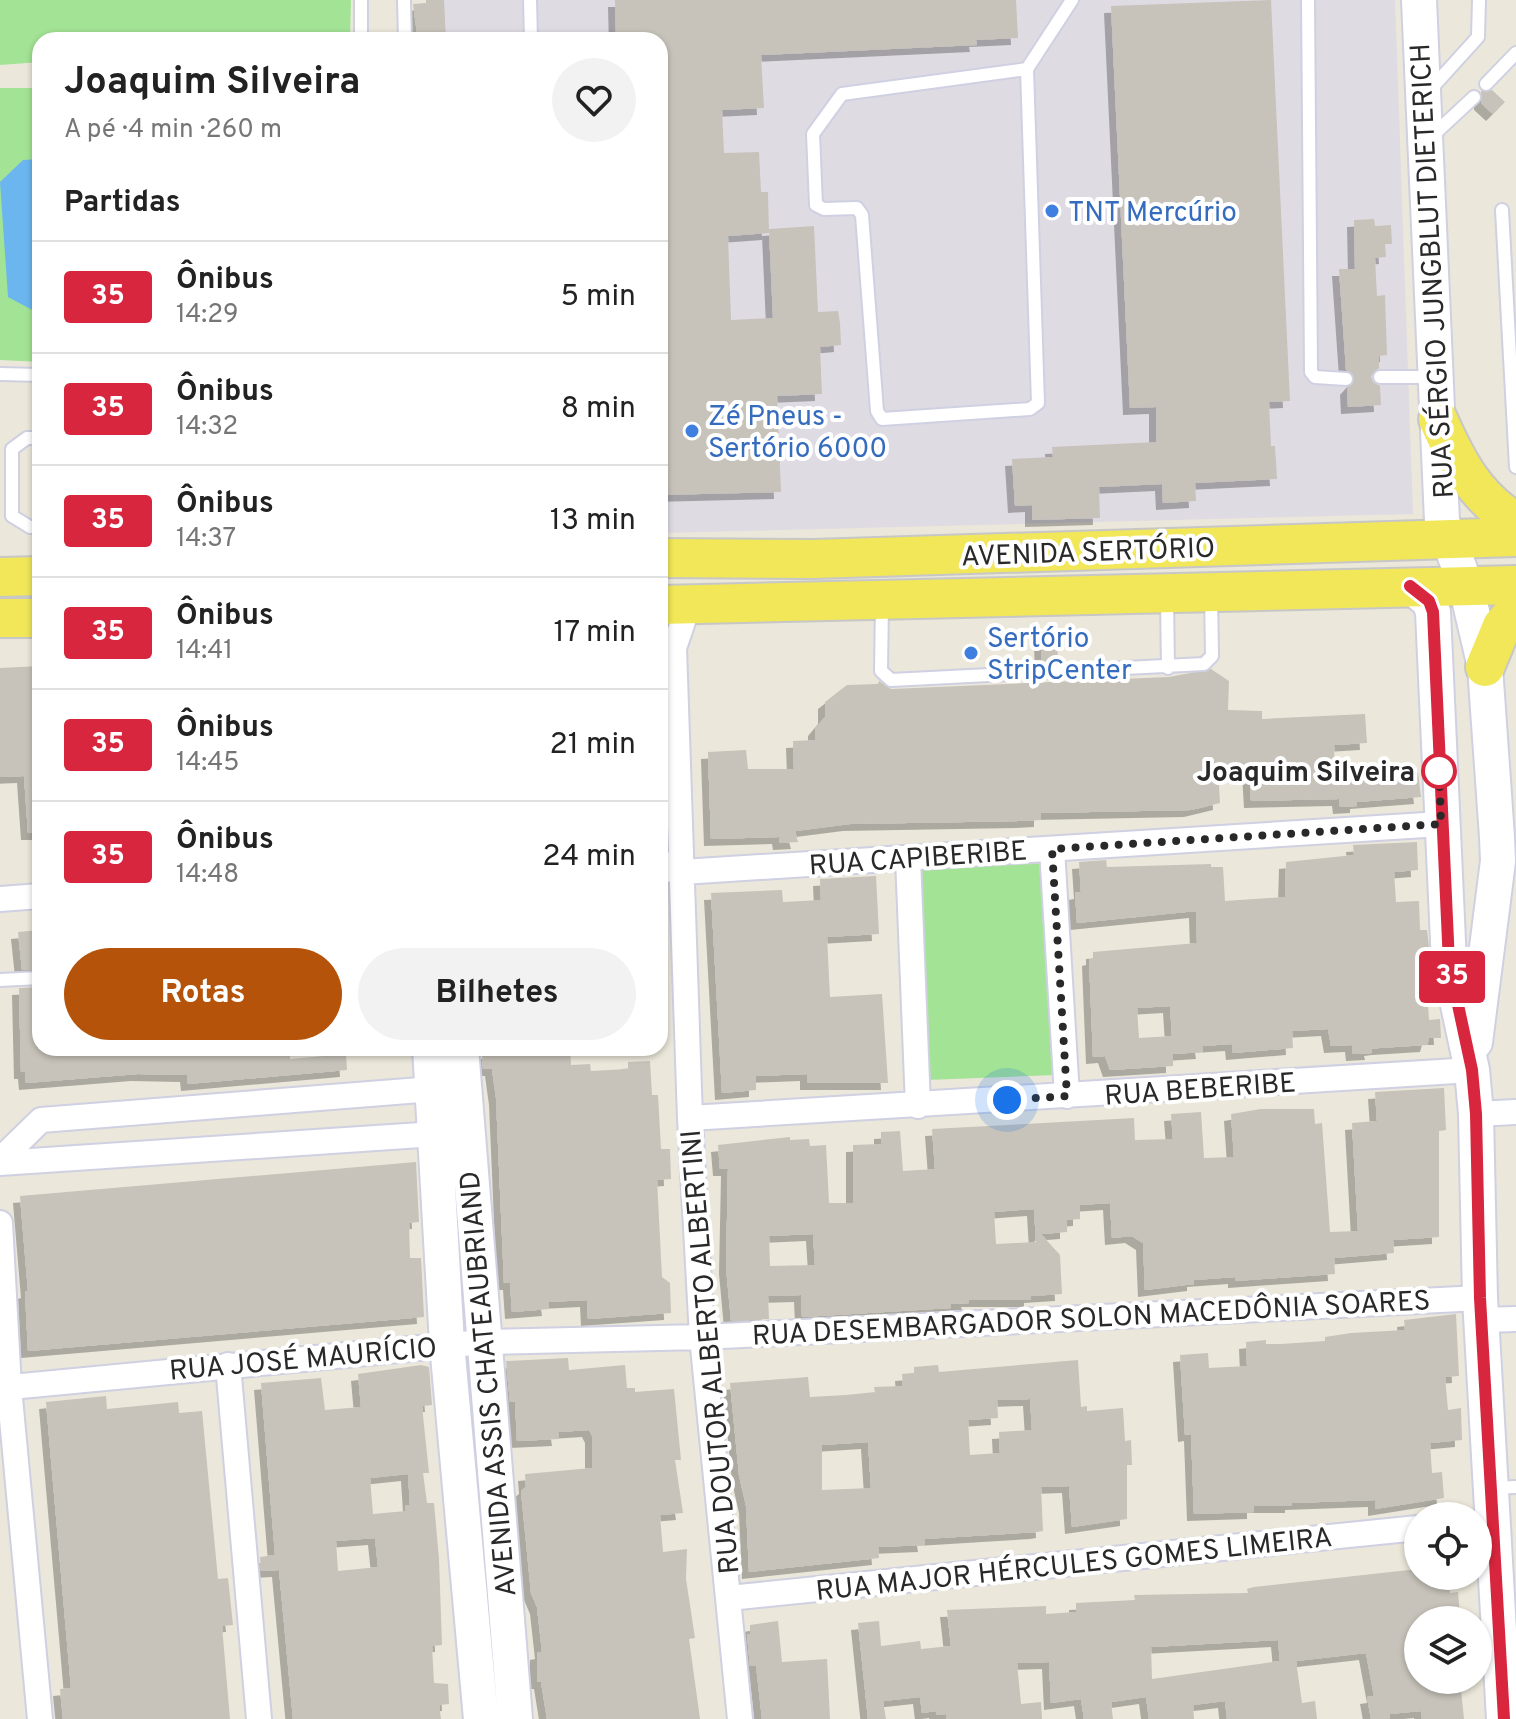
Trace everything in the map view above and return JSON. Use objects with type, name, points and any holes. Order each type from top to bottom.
[{"type":"main road","points":[[1438,419],[1470,483],[1496,511],[1516,522]]},
{"type":"main road","name":"AVENIDA SERTÓRIO","points":[[675,604],[1211,594],[1410,586],[1516,537]]},
{"type":"main road","name":"AVENIDA SERTÓRIO","points":[[668,558],[1458,566],[1516,585]]},
{"type":"main road","points":[[0,577],[32,576]]},
{"type":"main road","points":[[1485,667],[1502,626],[1516,610]]},
{"type":"main road","points":[[0,618],[32,618]]},
{"type":"street","name":"RUA SÉRGIO JUNGBLUT DIETERICH","points":[[1419,0],[1442,521],[1458,566],[1485,667],[1507,848],[1472,1070]]},
{"type":"street","points":[[1410,586],[1429,601],[1433,612],[1449,963],[1472,1070],[1476,1114],[1481,1309],[1509,1670],[1504,1719]]},
{"type":"street","name":"RUA DOUTOR ALBERTO ALBERTINI","points":[[675,604],[671,867],[690,1118],[702,1337],[740,1719]]},
{"type":"street","name":"RUA CAPIBERIBE","points":[[671,867],[908,858],[1441,824]]},
{"type":"street","points":[[1052,849],[1067,1096]]},
{"type":"street","points":[[908,858],[918,1106]]},
{"type":"street","points":[[0,899],[32,897]]},
{"type":"street","name":"AVENIDA ASSIS CHATEAUBRIAND","points":[[431,1056],[436,1134],[483,1342],[515,1719]]},
{"type":"street","name":"AVENIDA ASSIS CHATEAUBRIAND","points":[[461,1056],[458,1240],[447,1344],[481,1719]]},
{"type":"street","name":"RUA BEBERIBE","points":[[690,1118],[1472,1070]]},
{"type":"street","points":[[0,1161],[38,1120],[433,1089]]},
{"type":"street","points":[[207,1108],[211,1149]]},
{"type":"street","points":[[1476,1114],[1516,1112]]},
{"type":"street","points":[[0,1161],[436,1134]]},
{"type":"street","points":[[0,1223],[4,1388],[40,1719]]},
{"type":"street","name":"RUA DESEMBARGADOR SOLON MACEDÔNIA SOARES","points":[[702,1337],[1481,1309],[1516,1319]]},
{"type":"street","name":"RUA JOSÉ MAURÍCIO","points":[[4,1388],[447,1344],[702,1337]]},
{"type":"street","points":[[228,1365],[259,1719]]},
{"type":"street","name":"RUA MAJOR HÉRCULES GOMES LIMEIRA","points":[[729,1598],[1404,1529]]},
{"type":"street","points":[[474,1635],[508,1631]]},
{"type":"lane","points":[[361,0],[361,32]]},
{"type":"lane","points":[[404,0],[405,32]]},
{"type":"lane","points":[[530,0],[531,32]]},
{"type":"lane","points":[[1027,69],[842,94],[813,134],[816,205],[824,209],[857,208],[862,215],[877,411],[882,419],[1030,409],[1038,403],[1027,69],[1072,0]]},
{"type":"lane","points":[[1308,0],[1311,372],[1319,378],[1346,379]]},
{"type":"lane","points":[[1423,97],[1477,39],[1479,0]]},
{"type":"lane","points":[[1486,84],[1516,53]]},
{"type":"lane","points":[[1425,143],[1474,97]]},
{"type":"lane","points":[[1502,210],[1516,467]]},
{"type":"lane","points":[[0,374],[32,375]]},
{"type":"lane","points":[[1380,377],[1436,377]]},
{"type":"lane","points":[[32,438],[27,438],[12,449],[12,516],[32,527]]},
{"type":"lane","points":[[723,573],[1458,566],[1516,550]]},
{"type":"lane","points":[[0,587],[32,586]]},
{"type":"lane","points":[[882,600],[881,671],[886,680],[1204,664],[1211,660],[1211,594]]},
{"type":"lane","points":[[1167,595],[1168,668]]},
{"type":"lane","points":[[0,607],[32,606]]},
{"type":"lane","points":[[0,980],[32,978]]},
{"type":"shaded area","points":[[441,0],[1395,0],[1413,514],[668,533],[668,32],[443,32]]},
{"type":"green space","points":[[0,0],[351,0],[350,32],[32,32],[32,63],[0,65]]},
{"type":"green space","points":[[0,88],[32,88],[32,362],[0,360]]},
{"type":"green space","points":[[1044,863],[1055,1075],[926,1080],[918,870]]},
{"type":"water","points":[[32,159],[32,310],[8,297],[0,182],[23,160]]},
{"type":"building","points":[[426,0],[444,0],[446,32],[417,32],[413,4],[426,3]]},
{"type":"building","points":[[615,0],[1016,0],[1018,38],[976,40],[977,45],[761,55],[764,108],[722,110],[724,153],[759,152],[761,192],[768,192],[769,233],[728,236],[731,320],[773,318],[769,229],[814,226],[818,312],[838,311],[840,323],[841,345],[820,347],[822,394],[777,396],[781,492],[668,495],[668,32],[616,32]]},
{"type":"building","points":[[1271,0],[1290,401],[1269,402],[1271,446],[1275,446],[1277,479],[1195,483],[1196,501],[1163,503],[1162,484],[1099,487],[1100,518],[1032,520],[1032,505],[1015,506],[1012,459],[1053,457],[1052,447],[1156,442],[1156,407],[1130,408],[1111,6]]},
{"type":"building","points":[[1492,90],[1505,102],[1493,114],[1481,103],[1481,91]]},
{"type":"building","points":[[1374,219],[1375,226],[1391,225],[1392,244],[1385,244],[1386,257],[1375,258],[1377,296],[1385,295],[1387,355],[1379,356],[1379,368],[1371,376],[1373,382],[1380,386],[1381,405],[1348,407],[1347,388],[1355,379],[1346,370],[1339,269],[1355,269],[1354,220]]},
{"type":"building","points":[[1057,639],[1058,662],[1042,663],[1041,640]]},
{"type":"building","points":[[32,666],[32,833],[28,833],[24,776],[0,777],[0,668]]},
{"type":"building","points":[[1211,669],[1229,681],[1228,710],[1262,711],[1262,719],[1365,714],[1367,743],[1334,745],[1335,777],[1418,772],[1421,797],[1357,802],[1357,806],[1340,807],[1339,799],[1251,801],[1249,767],[1218,769],[1220,803],[1191,810],[1041,813],[1041,820],[1023,821],[850,824],[795,831],[798,842],[780,843],[779,837],[711,839],[708,752],[746,750],[748,769],[794,769],[793,741],[815,740],[815,729],[825,717],[825,702],[847,685],[878,684],[879,681],[891,689],[1169,677]]},
{"type":"building","points":[[1417,842],[1418,870],[1394,872],[1396,902],[1419,901],[1420,930],[1427,930],[1434,987],[1427,990],[1429,1020],[1440,1019],[1441,1038],[1429,1038],[1427,1045],[1379,1048],[1371,1049],[1372,1053],[1353,1054],[1352,1045],[1331,1046],[1328,1029],[1292,1031],[1293,1048],[1233,1053],[1232,1044],[1202,1046],[1203,1052],[1173,1054],[1173,1066],[1110,1070],[1105,1056],[1093,1057],[1089,959],[1093,958],[1093,952],[1197,943],[1196,911],[1077,923],[1075,893],[1081,892],[1079,862],[1106,860],[1107,867],[1211,864],[1211,867],[1223,867],[1225,901],[1285,897],[1286,862],[1354,855],[1353,845]],"holes":[[[1170,1006],[1172,1036],[1139,1038],[1137,1008]]]},
{"type":"building","points":[[876,876],[879,934],[827,937],[830,997],[882,994],[888,1083],[807,1083],[807,1074],[756,1076],[756,1090],[722,1093],[711,893],[782,890],[783,902],[821,900],[820,879]]},
{"type":"building","points":[[32,931],[32,969],[22,970],[18,932]]},
{"type":"building","points":[[32,987],[32,1056],[290,1056],[290,1059],[346,1056],[347,1070],[188,1084],[187,1075],[138,1074],[26,1083],[25,1072],[21,1072],[19,988]]},
{"type":"building","points":[[482,1056],[570,1056],[571,1065],[590,1064],[591,1071],[628,1069],[628,1062],[650,1061],[652,1095],[658,1095],[661,1149],[670,1149],[671,1179],[657,1180],[662,1277],[670,1283],[671,1313],[588,1319],[587,1300],[548,1302],[549,1309],[512,1312],[510,1283],[504,1283],[496,1098],[492,1069],[483,1069]]},
{"type":"building","points":[[1444,1088],[1446,1130],[1439,1131],[1439,1237],[1393,1240],[1394,1253],[1334,1258],[1335,1274],[1235,1281],[1235,1277],[1194,1280],[1194,1284],[1145,1290],[1143,1243],[1132,1236],[1112,1238],[1110,1203],[1080,1205],[1080,1219],[1067,1220],[1067,1232],[1041,1234],[1060,1255],[1062,1294],[1031,1296],[1031,1300],[968,1300],[969,1303],[951,1304],[951,1308],[802,1317],[801,1295],[768,1296],[769,1319],[731,1321],[726,1267],[728,1169],[720,1169],[718,1145],[790,1137],[790,1140],[809,1139],[810,1146],[826,1145],[829,1203],[853,1203],[853,1145],[881,1144],[881,1132],[900,1131],[903,1171],[935,1169],[932,1129],[1134,1118],[1135,1140],[1173,1139],[1171,1114],[1201,1112],[1204,1158],[1234,1157],[1231,1114],[1261,1109],[1314,1109],[1315,1124],[1322,1123],[1330,1232],[1358,1231],[1352,1123],[1377,1121],[1375,1092]],"holes":[[[1034,1209],[1036,1242],[996,1244],[994,1212]],[[813,1234],[815,1265],[770,1266],[769,1236]]]},
{"type":"building","points":[[416,1162],[419,1222],[409,1223],[410,1258],[421,1258],[424,1317],[28,1351],[25,1292],[28,1291],[20,1196]]},
{"type":"building","points":[[1456,1314],[1459,1376],[1445,1377],[1448,1410],[1461,1408],[1462,1440],[1430,1443],[1432,1473],[1442,1472],[1444,1498],[1375,1509],[1375,1500],[1292,1503],[1292,1506],[1254,1506],[1254,1512],[1194,1514],[1191,1434],[1185,1435],[1180,1355],[1208,1353],[1209,1368],[1247,1366],[1246,1342],[1266,1340],[1266,1344],[1281,1344],[1325,1341],[1325,1337],[1351,1333],[1405,1330],[1404,1320]]},
{"type":"building","points":[[568,1358],[569,1370],[625,1365],[627,1388],[635,1388],[635,1392],[674,1389],[681,1460],[675,1460],[683,1513],[660,1515],[663,1552],[687,1549],[686,1579],[695,1638],[689,1639],[700,1719],[547,1719],[541,1682],[537,1682],[537,1653],[542,1652],[537,1607],[531,1593],[521,1491],[526,1487],[525,1474],[592,1468],[592,1436],[589,1430],[558,1432],[559,1439],[517,1441],[515,1402],[510,1402],[506,1361]]},
{"type":"building","points":[[1078,1360],[1081,1407],[1087,1406],[1087,1411],[1123,1408],[1125,1441],[1131,1440],[1132,1465],[1127,1465],[1127,1519],[1072,1527],[1069,1486],[1041,1487],[1043,1531],[924,1539],[925,1545],[878,1547],[879,1558],[749,1572],[746,1506],[739,1475],[730,1383],[808,1377],[810,1397],[875,1392],[874,1387],[903,1386],[902,1374],[914,1373],[914,1367],[938,1365],[939,1372]],"holes":[[[1030,1399],[1032,1430],[999,1432],[1000,1453],[970,1455],[968,1420],[998,1418],[997,1400]],[[868,1442],[871,1488],[822,1490],[822,1445]]]},
{"type":"building","points":[[421,1365],[429,1367],[432,1405],[422,1406],[429,1473],[423,1473],[427,1503],[434,1503],[439,1559],[442,1645],[432,1646],[434,1683],[448,1684],[449,1704],[439,1705],[441,1719],[293,1719],[279,1570],[261,1571],[260,1557],[275,1555],[261,1383],[321,1378],[325,1410],[361,1407],[358,1374]],"holes":[[[408,1474],[410,1505],[405,1505],[406,1511],[373,1514],[370,1478]],[[375,1538],[378,1567],[338,1571],[336,1541]]]},
{"type":"building","points":[[106,1396],[107,1409],[178,1402],[179,1413],[202,1411],[218,1579],[228,1578],[233,1625],[222,1626],[230,1719],[63,1719],[60,1689],[71,1688],[46,1402]]},
{"type":"building","points":[[1404,1571],[1404,1590],[1458,1592],[1459,1606],[1404,1606],[1404,1694],[1461,1694],[1464,1719],[1422,1719],[1421,1711],[1389,1714],[1390,1719],[1371,1719],[1367,1697],[1374,1696],[1366,1653],[1296,1661],[1302,1703],[1315,1701],[1317,1719],[1227,1719],[1225,1701],[1193,1705],[1194,1719],[1149,1719],[1146,1697],[1111,1702],[1113,1719],[1084,1719],[1081,1699],[1051,1703],[1049,1662],[1017,1663],[1021,1704],[1041,1702],[1042,1719],[946,1719],[946,1714],[937,1715],[936,1711],[922,1713],[920,1697],[883,1701],[886,1719],[868,1719],[858,1623],[879,1621],[881,1646],[920,1641],[921,1649],[951,1646],[947,1610],[1046,1606],[1046,1614],[1076,1612],[1076,1603],[1135,1600],[1134,1595],[1248,1593],[1247,1589]],"holes":[[[1278,1640],[1280,1661],[1152,1679],[1151,1647]]]},
{"type":"building","points":[[778,1621],[782,1662],[827,1659],[830,1719],[762,1719],[756,1665],[750,1666],[747,1634],[750,1634],[750,1625]]},
{"type":"bus line","name":"35","points":[[1410,586],[1429,601],[1433,612],[1449,963],[1472,1070],[1476,1114],[1480,1298],[1504,1719]]},
{"type":"place","name":"TNT Mercúrio","points":[[1052,211]]},
{"type":"place","name":"Zé Pneus - Sertório 6000","points":[[692,431]]},
{"type":"place","name":"Sertório StripCenter","points":[[971,653]]},
{"type":"place","name":"Joaquim Silveira","points":[[1439,771]]},
{"type":"route","points":[[1007,1100],[1067,1096],[1052,849],[1441,824],[1439,763],[1439,771]]}]
